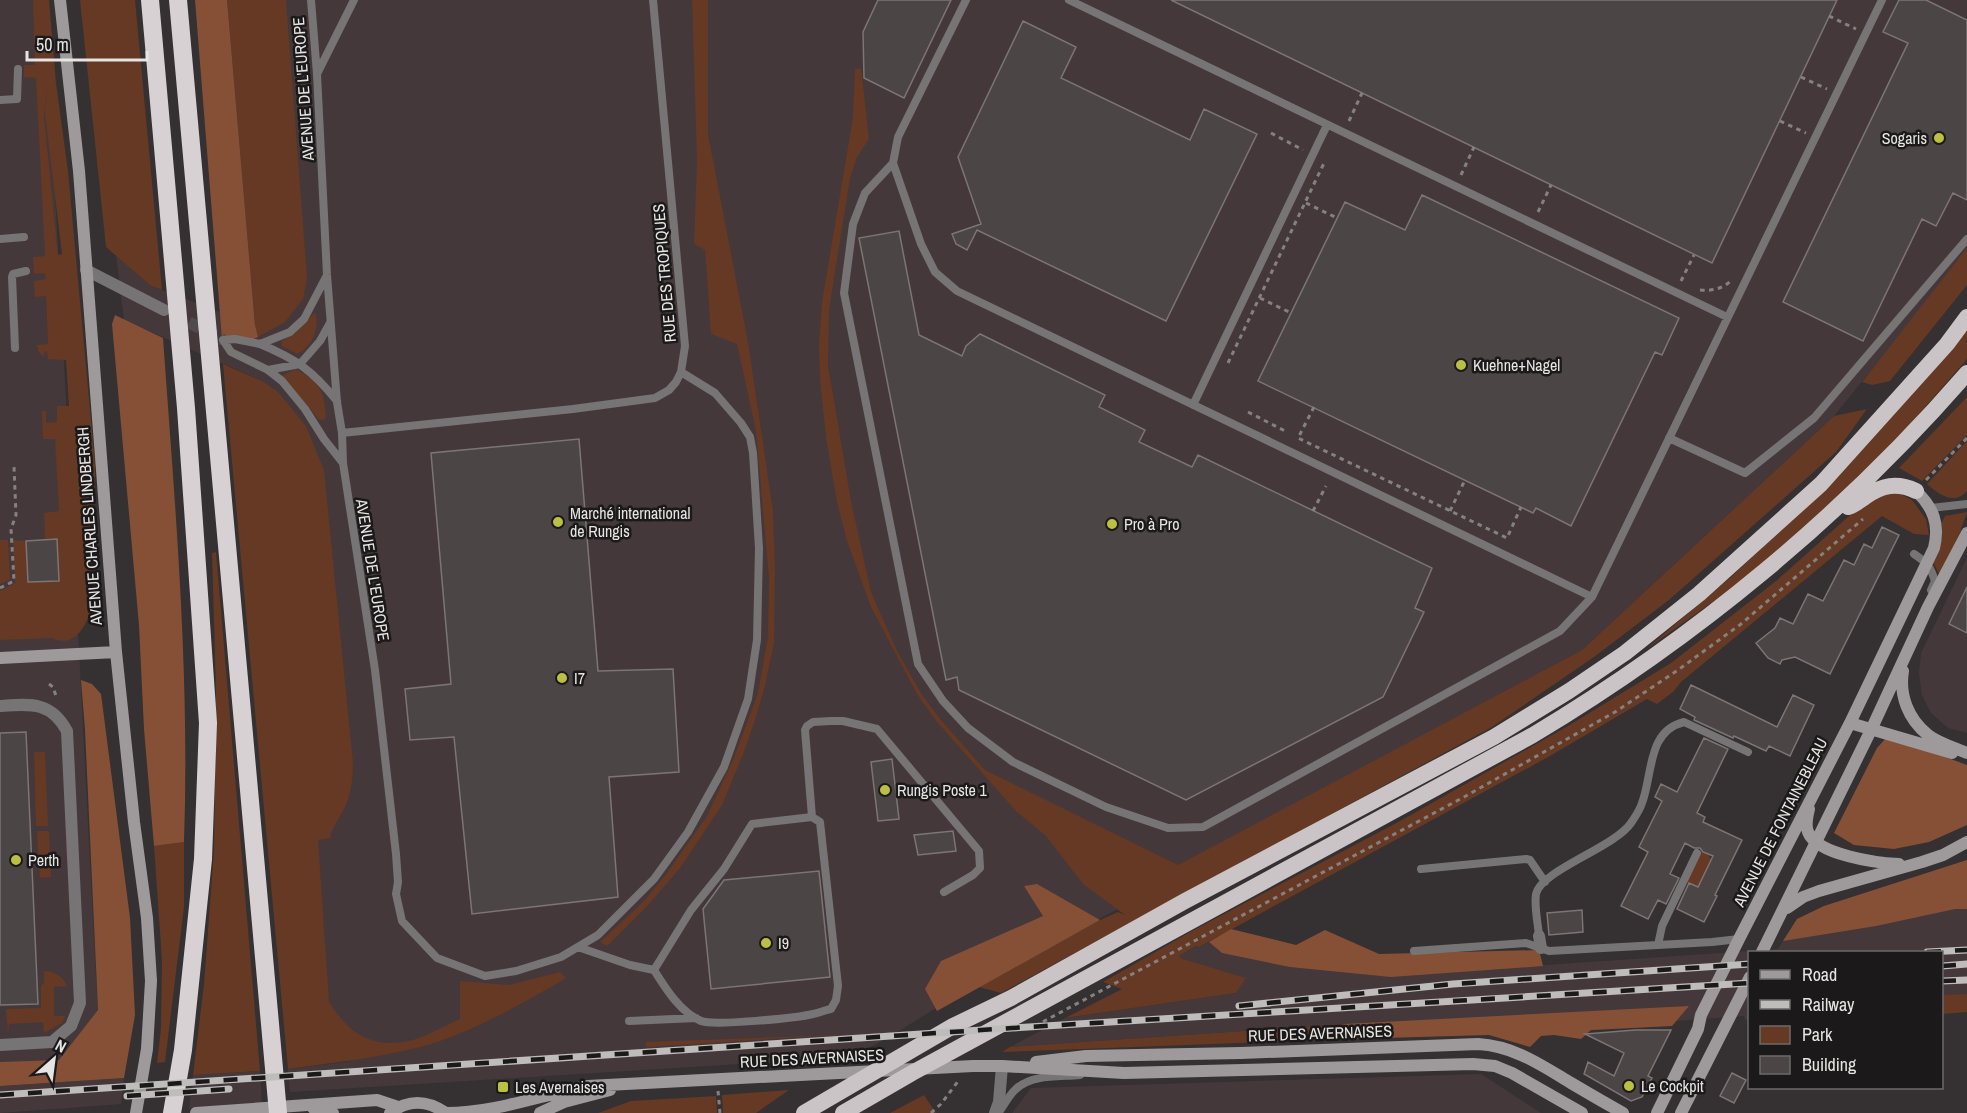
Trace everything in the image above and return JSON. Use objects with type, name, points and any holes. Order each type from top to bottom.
[{"type":"highway","points":[[150,0],[186,408],[208,723],[203,859],[183,1050],[172,1113]]},
{"type":"highway","points":[[178,0],[278,1113]]},
{"type":"highway","points":[[804,1113],[953,1026],[1011,998],[1494,737],[1569,692],[1699,594],[1821,484],[1947,344],[1967,317]]},
{"type":"highway","points":[[843,1113],[1369,826],[1559,719],[1636,669],[1756,577],[1838,506],[1901,445],[1967,373]]},
{"type":"highway","points":[[1838,506],[1852,506],[1886,485],[1920,487]]},
{"type":"main road","name":"AVENUE CHARLES LINDBERGH","points":[[60,0],[79,171],[116,652],[147,918],[151,981],[147,1049],[136,1113]]},
{"type":"main road","points":[[1920,487],[1931,508]]},
{"type":"main road","name":"AVENUE DE FONTAINEBLEAU","points":[[1658,1113],[1698,1029],[1701,1015],[1738,939],[1850,723],[1928,563],[1934,548],[1936,528],[1931,508]]},
{"type":"main road","points":[[1763,950],[1818,843],[1921,623],[1967,532]]},
{"type":"main road","points":[[0,658],[116,652]]},
{"type":"main road","points":[[1905,658],[1902,694],[1908,711],[1928,736],[1967,753]]},
{"type":"main road","points":[[1850,723],[1950,753],[1967,753]]},
{"type":"main road","points":[[1810,799],[1807,830],[1810,837],[1818,843],[1850,858],[1876,863],[1910,865]]},
{"type":"main road","points":[[1784,911],[1803,897],[1943,855],[1967,842]]},
{"type":"main road","points":[[1681,1113],[1748,979]]},
{"type":"main road","name":"RUE DES AVERNAISES","points":[[1002,1066],[1086,1056],[1495,1045],[1536,1062],[1623,1113]]},
{"type":"main road","name":"RUE DES AVERNAISES","points":[[446,1113],[477,1112],[563,1090],[588,1086],[973,1066],[1123,1073],[1473,1064],[1495,1066],[1512,1073],[1582,1113]]},
{"type":"main road","name":"RUE DES AVERNAISES","points":[[540,1113],[564,1102],[624,1085]]},
{"type":"main road","points":[[196,1113],[377,1100],[394,1110],[411,1102],[423,1102],[436,1106],[446,1113]]},
{"type":"main road","points":[[303,1105],[333,1113]]},
{"type":"street","points":[[86,270],[164,310]]},
{"type":"street","points":[[0,706],[39,705],[62,721],[67,731],[80,1004],[71,1026],[52,1042],[0,1045]]},
{"type":"street","points":[[997,1113],[1002,1066]]},
{"type":"lane","name":"AVENUE DE L'EUROPE","points":[[311,0],[337,402],[342,433],[343,463],[375,670],[396,854],[398,882],[396,894],[402,921],[437,958],[485,976],[516,971],[561,957],[598,935],[654,879],[688,832],[724,767],[748,699],[758,640],[759,548],[750,436],[715,393],[681,372]]},
{"type":"lane","points":[[317,74],[354,0]]},
{"type":"lane","name":"RUE DES TROPIQUES","points":[[653,0],[682,303],[685,346],[681,372]]},
{"type":"lane","points":[[966,0],[898,137],[894,163],[921,244],[935,272],[957,291],[1592,597]]},
{"type":"lane","points":[[1070,0],[1727,317]]},
{"type":"lane","points":[[894,163],[865,193],[853,224],[844,293],[918,664],[943,701],[968,728],[1013,762],[1106,807],[1168,828],[1203,827],[1560,631],[1592,597],[1882,0]]},
{"type":"lane","points":[[0,100],[17,99],[18,69]]},
{"type":"lane","points":[[1193,405],[1327,125]]},
{"type":"lane","points":[[0,239],[24,237]]},
{"type":"lane","points":[[1669,438],[1745,473],[1814,418],[1967,239]]},
{"type":"lane","points":[[15,348],[12,277],[13,274],[26,271]]},
{"type":"lane","points":[[260,344],[290,332],[304,319],[327,275]]},
{"type":"lane","points":[[268,370],[300,364],[320,341],[331,322]]},
{"type":"lane","points":[[337,402],[320,380],[284,354],[260,344],[236,339],[223,340],[231,351],[268,370],[282,381],[343,463]]},
{"type":"lane","points":[[342,433],[656,398],[669,390],[681,372]]},
{"type":"lane","points":[[1931,508],[1967,504]]},
{"type":"lane","points":[[1914,554],[1928,563],[1935,581],[1924,606],[1921,623]]},
{"type":"lane","points":[[812,817],[805,730],[807,726],[813,722],[838,721],[877,729],[979,851],[980,868],[973,875],[944,892]]},
{"type":"lane","points":[[1738,939],[1549,951],[1540,942],[1536,895],[1538,888],[1563,868],[1610,842],[1630,825],[1643,802],[1654,749],[1673,725],[1684,722],[1748,752]]},
{"type":"lane","points":[[578,947],[630,965],[654,970],[687,1012],[703,1022],[722,1023],[795,1017],[831,1009],[836,1000],[838,986],[819,822],[812,817],[752,824],[724,869],[691,910],[654,970]]},
{"type":"lane","points":[[1658,945],[1662,926],[1697,853]]},
{"type":"lane","points":[[1421,869],[1526,859],[1530,860],[1545,882]]},
{"type":"lane","points":[[1414,951],[1540,942]]},
{"type":"lane","points":[[629,1021],[697,1018]]},
{"type":"lane","points":[[997,1113],[1017,1087],[1031,1080],[1044,1077],[1123,1073]]},
{"type":"path","points":[[1830,16],[1856,28],[1851,39]]},
{"type":"path","points":[[1800,76],[1827,89],[1823,98]]},
{"type":"path","points":[[1359,126],[1349,121],[1362,93]]},
{"type":"path","points":[[1780,121],[1806,133],[1810,124]]},
{"type":"path","points":[[1271,134],[1305,150]]},
{"type":"path","points":[[1470,179],[1461,175],[1474,147]]},
{"type":"path","points":[[1228,363],[1325,161]]},
{"type":"path","points":[[1528,207],[1538,212],[1551,185]]},
{"type":"path","points":[[1306,202],[1337,218]]},
{"type":"path","points":[[1681,281],[1694,255]]},
{"type":"path","points":[[1700,290],[1719,289],[1735,278]]},
{"type":"path","points":[[1260,298],[1291,313]]},
{"type":"path","points":[[1314,407],[1298,438],[1449,511],[1507,538],[1521,507]]},
{"type":"path","points":[[1248,412],[1284,431]]},
{"type":"path","points":[[1920,487],[1967,438]]},
{"type":"path","points":[[0,588],[14,582],[11,529],[16,515],[14,466]]},
{"type":"path","points":[[1449,511],[1465,480]]},
{"type":"path","points":[[1313,511],[1326,486]]},
{"type":"path","points":[[49,684],[54,687],[56,704]]},
{"type":"path","points":[[931,1113],[973,1066]]},
{"type":"path","points":[[718,1092],[720,1113]]},
{"type":"shaded area","points":[[0,0],[45,0],[101,1072],[0,1076]]},
{"type":"shaded area","points":[[195,0],[227,0],[255,325],[258,337],[246,342],[222,339]]},
{"type":"shaded area","points":[[227,0],[1967,0],[1967,252],[1834,416],[1582,650],[1131,891],[1145,895],[976,983],[853,1057],[290,1092],[288,1069],[351,1061],[331,1053],[262,381],[124,320],[116,255],[151,286],[255,325]]},
{"type":"shaded area","points":[[115,315],[163,338],[183,652],[184,842],[154,846],[144,729],[139,625],[112,324]]},
{"type":"shaded area","points":[[1967,558],[1967,733],[1948,728],[1931,713],[1922,695],[1919,674],[1921,653]]},
{"type":"shaded area","points":[[81,680],[92,684],[101,694],[130,918],[135,1015],[124,1078],[0,1086],[0,1062],[59,1060],[98,1010]]},
{"type":"shaded area","points":[[1886,738],[1967,765],[1967,825],[1929,842],[1894,849],[1854,845],[1834,833],[1877,748]]},
{"type":"shaded area","points":[[1967,860],[1967,1005],[1943,1007],[1943,951],[1749,951],[1778,949],[1797,919],[1824,906]]},
{"type":"shaded area","points":[[1967,860],[1967,909],[1955,909],[1876,926],[1783,941],[1797,919],[1824,906]]},
{"type":"shaded area","points":[[1037,884],[1100,920],[937,1011],[925,989],[941,961],[1043,916],[1024,886]]},
{"type":"shaded area","points":[[1231,929],[1296,945],[1325,930],[1379,954],[1539,950],[1543,966],[1391,977],[1290,967],[1222,953],[1209,942]]},
{"type":"shaded area","points":[[1209,942],[1222,953],[1416,974],[1748,951],[1748,1019],[1745,1020],[1744,1016],[1676,1021],[1672,1026],[1517,1034],[1344,1024],[1010,1047],[1065,1018],[1236,993],[1245,978],[1179,958],[1196,946],[1199,947]]},
{"type":"shaded area","points":[[1689,1006],[1672,1026],[1591,1030],[1581,1039],[1554,1035],[1541,1036],[1530,1047],[1489,1035],[1348,1039],[1344,1024]]},
{"type":"shaded area","points":[[260,1071],[262,1104],[189,1109],[193,1075]]},
{"type":"shaded area","points":[[1481,1074],[1541,1113],[1012,1113],[1031,1088]]},
{"type":"shaded area","points":[[124,1078],[121,1104],[0,1113],[0,1086]]},
{"type":"green space","points":[[33,0],[49,0],[56,83],[68,171],[95,464],[95,489],[90,517],[94,607],[91,608],[78,634],[73,638],[60,641],[52,638],[0,640],[0,591],[15,583],[13,540],[26,541],[28,582],[59,580],[57,539],[45,540],[44,513],[59,511],[55,439],[43,439],[42,411],[46,411],[46,423],[57,422],[57,406],[69,406],[66,360],[48,359],[47,352],[44,351],[44,357],[37,345],[48,344],[46,296],[35,297],[34,281],[46,279],[45,273],[34,274],[33,257],[45,256],[36,78],[24,77],[24,65],[35,65]],"holes":[[[47,86],[45,114],[62,254],[58,255],[44,117]]]},
{"type":"green space","points":[[80,0],[135,0],[162,290],[151,286],[106,247]]},
{"type":"green space","points":[[227,0],[286,0],[307,278],[303,299],[285,322],[258,337],[255,325]]},
{"type":"green space","points":[[692,0],[708,0],[708,134],[748,342],[773,511],[774,643],[755,720],[722,805],[680,868],[650,903],[607,946],[600,942],[644,901],[667,873],[707,816],[733,760],[758,693],[768,637],[769,578],[756,431],[737,344],[711,334],[705,250],[694,244],[697,161]]},
{"type":"green space","points":[[861,68],[869,139],[857,157],[850,178],[829,310],[828,365],[851,501],[871,592],[898,653],[922,695],[985,770],[1178,865],[1582,650],[1834,416],[1867,409],[1836,452],[1669,600],[1594,657],[1492,727],[1001,993],[979,987],[1100,920],[1118,912],[1125,915],[1083,884],[1046,836],[1016,811],[937,722],[917,694],[871,607],[847,541],[837,502],[826,438],[819,345],[822,302],[853,117],[855,69]]},
{"type":"green space","points":[[1967,248],[1967,285],[1890,381],[1872,385],[1862,382]]},
{"type":"green space","points":[[314,313],[317,320],[315,332],[307,347],[297,354],[282,346],[282,341],[296,333]]},
{"type":"green space","points":[[1967,329],[1967,359],[1890,447],[1841,494],[1742,581],[1645,650],[1732,576],[1809,503]]},
{"type":"green space","points":[[223,364],[262,381],[278,392],[306,426],[324,470],[353,763],[351,788],[346,805],[330,838],[318,840],[329,1002],[344,1022],[361,1036],[371,1040],[394,1043],[420,1038],[460,1019],[460,981],[509,985],[560,972],[566,978],[495,1017],[438,1042],[354,1060],[288,1069]]},
{"type":"green space","points":[[296,369],[320,388],[325,408],[324,420],[318,419],[281,376]]},
{"type":"green space","points":[[1967,397],[1967,435],[1922,481],[1899,468]]},
{"type":"green space","points":[[1967,441],[1967,491],[1957,498],[1946,497],[1927,484]]},
{"type":"green space","points":[[1878,493],[1899,493],[1912,500],[1926,519],[1929,535],[1914,534],[1882,516],[1657,704],[1647,699],[1550,756],[1179,956],[1246,978],[1236,993],[1065,1018],[1122,989],[1103,982],[1192,931],[1400,821],[1568,726],[1671,663],[1776,581]]},
{"type":"green space","points":[[1967,512],[1940,576],[1933,562],[1942,540],[1942,522],[1945,516]]},
{"type":"green space","points":[[0,540],[8,540],[10,580],[0,584]]},
{"type":"green space","points":[[216,552],[260,1071],[193,1075],[204,984],[214,851],[216,691],[212,553]]},
{"type":"green space","points":[[34,752],[45,752],[48,826],[36,826]]},
{"type":"green space","points":[[37,831],[49,831],[51,877],[40,878]]},
{"type":"green space","points":[[184,842],[184,907],[165,1062],[157,1063],[161,1028],[162,961],[154,846]]},
{"type":"green space","points":[[1701,851],[1708,854],[1711,860],[1698,887],[1686,882]]},
{"type":"green space","points":[[44,971],[58,975],[67,986],[54,987],[54,1016],[65,1016],[62,1023],[44,1033],[43,1022],[9,1024],[8,1034],[6,1009],[41,1008]]},
{"type":"green space","points":[[1967,994],[1967,1012],[1943,1014],[1943,995]]},
{"type":"green space","points":[[1344,1024],[1348,1039],[1002,1052],[1010,1047]]},
{"type":"green space","points":[[896,1033],[801,1037],[646,1047],[646,1042]]},
{"type":"green space","points":[[789,1090],[756,1113],[723,1113],[722,1095]]},
{"type":"green space","points":[[924,1095],[936,1113],[890,1113]]},
{"type":"green space","points":[[716,1096],[717,1113],[598,1113],[631,1101]]},
{"type":"building","points":[[878,0],[951,0],[904,98],[864,78],[863,32]]},
{"type":"building","points":[[1171,0],[1837,0],[1712,263]]},
{"type":"building","points":[[1899,0],[1926,0],[1967,20],[1967,200],[1953,193],[1936,226],[1922,219],[1863,341],[1783,302],[1908,43],[1883,32]]},
{"type":"building","points":[[1023,21],[1076,47],[1061,78],[1190,140],[1204,109],[1257,134],[1166,321],[977,230],[967,250],[956,244],[952,234],[981,224],[958,157]]},
{"type":"building","name":"Kuehne+Nagel","points":[[1422,195],[1679,318],[1662,355],[1655,352],[1571,526],[1536,508],[1533,513],[1258,381],[1345,202],[1405,230]]},
{"type":"building","name":"Pro à Pro","points":[[899,231],[919,335],[962,356],[966,346],[980,334],[1105,395],[1099,407],[1145,430],[1139,442],[1192,467],[1198,455],[1432,568],[1415,608],[1424,612],[1383,697],[1186,800],[959,690],[957,677],[946,680],[859,238]]},
{"type":"building","name":"I7","points":[[579,439],[598,671],[673,669],[679,772],[609,777],[618,897],[472,914],[454,737],[410,740],[405,689],[451,684],[431,453]]},
{"type":"building","points":[[1882,527],[1899,535],[1830,674],[1795,657],[1782,660],[1780,664],[1768,658],[1756,643],[1775,628],[1780,618],[1793,624],[1808,594],[1823,601],[1844,560],[1854,565],[1864,544],[1872,548]]},
{"type":"building","points":[[57,539],[59,581],[28,582],[26,541]]},
{"type":"building","points":[[1967,587],[1967,633],[1949,624]]},
{"type":"building","points":[[1691,685],[1777,727],[1793,695],[1814,705],[1790,756],[1769,746],[1766,751],[1694,720],[1695,717],[1680,709]]},
{"type":"building","name":"Perth","points":[[26,732],[38,1004],[0,1005],[0,733]]},
{"type":"building","points":[[1704,738],[1728,749],[1697,813],[1705,817],[1703,822],[1742,840],[1704,922],[1677,909],[1689,883],[1698,887],[1713,856],[1685,843],[1670,874],[1679,878],[1666,904],[1658,900],[1648,919],[1621,906],[1648,852],[1639,847],[1662,801],[1655,797],[1661,784],[1677,792]]},
{"type":"building","name":"Rungis Poste 1","points":[[892,759],[899,819],[878,821],[871,762]]},
{"type":"building","points":[[953,831],[956,851],[918,855],[914,835]]},
{"type":"building","name":"I9","points":[[819,871],[830,977],[711,989],[703,909],[724,880]]},
{"type":"building","points":[[1582,910],[1583,932],[1549,935],[1547,913]]},
{"type":"building","points":[[1671,1030],[1648,1076],[1652,1078],[1642,1097],[1631,1101],[1584,1074],[1588,1062],[1614,1076],[1624,1053],[1585,1034]]},
{"type":"building","points":[[1732,1073],[1746,1080],[1734,1103],[1720,1096]]},
{"type":"tunnel","points":[[173,314],[223,340]]},
{"type":"railway","points":[[1943,951],[1967,950]]},
{"type":"railway","points":[[1239,1006],[1453,984],[1748,964]]},
{"type":"railway","points":[[1943,966],[1967,964]]},
{"type":"railway","points":[[1943,981],[1967,980]]},
{"type":"railway","points":[[0,1095],[1012,1028],[1748,983]]},
{"type":"railway","points":[[127,1096],[229,1089]]},
{"type":"place","name":"Sogaris","points":[[1939,138]]},
{"type":"place","name":"Kuehne+Nagel","points":[[1461,365]]},
{"type":"place","name":"Marché international de Rungis","points":[[558,522]]},
{"type":"place","name":"Pro à Pro","points":[[1112,524]]},
{"type":"place","name":"I7","points":[[562,678]]},
{"type":"place","name":"Rungis Poste 1","points":[[885,790]]},
{"type":"place","name":"Perth","points":[[16,860]]},
{"type":"place","name":"I9","points":[[766,943]]},
{"type":"place","name":"Le Cockpit","points":[[1629,1086]]},
{"type":"place","name":"Les Avernaises","points":[[503,1087]]}]
